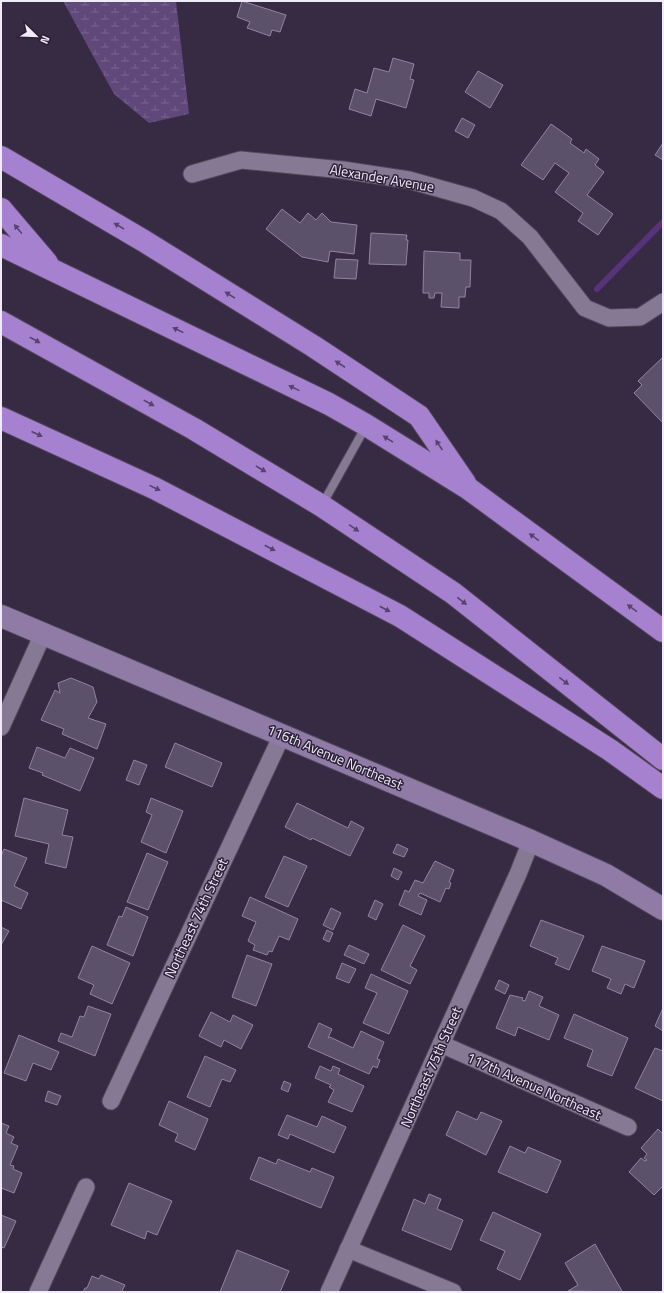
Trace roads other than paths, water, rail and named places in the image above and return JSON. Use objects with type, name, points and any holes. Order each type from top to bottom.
[{"type":"highway","points":[[1,157],[151,245],[313,346],[419,416],[469,489]]},
{"type":"highway","points":[[1,209],[52,269]]},
{"type":"highway","points":[[1,245],[329,404],[366,425],[469,489],[663,631]]},
{"type":"highway","points":[[1,322],[194,429],[322,506],[453,594],[663,759]]},
{"type":"highway","points":[[1,418],[154,488],[400,616],[610,750],[663,788]]},
{"type":"street","name":"Alexander Avenue","points":[[192,174],[241,160],[350,171],[409,180],[473,198],[501,211],[530,237],[585,308],[609,318],[640,317],[663,302]]},
{"type":"street","name":"116th Avenue Northeast","points":[[1,616],[531,840],[606,875],[663,909]]},
{"type":"street","points":[[1,727],[43,634]]},
{"type":"street","name":"Northeast 74th Street","points":[[111,1101],[282,735]]},
{"type":"street","name":"Northeast 75th Street","points":[[328,1292],[441,1044],[531,840]]},
{"type":"street","name":"117th Avenue Northeast","points":[[441,1044],[628,1127]]},
{"type":"street","points":[[38,1292],[86,1187]]},
{"type":"street","points":[[348,1249],[453,1292]]},
{"type":"lane","points":[[322,506],[366,425]]},
{"type":"waterway","points":[[597,289],[663,222]]}]
